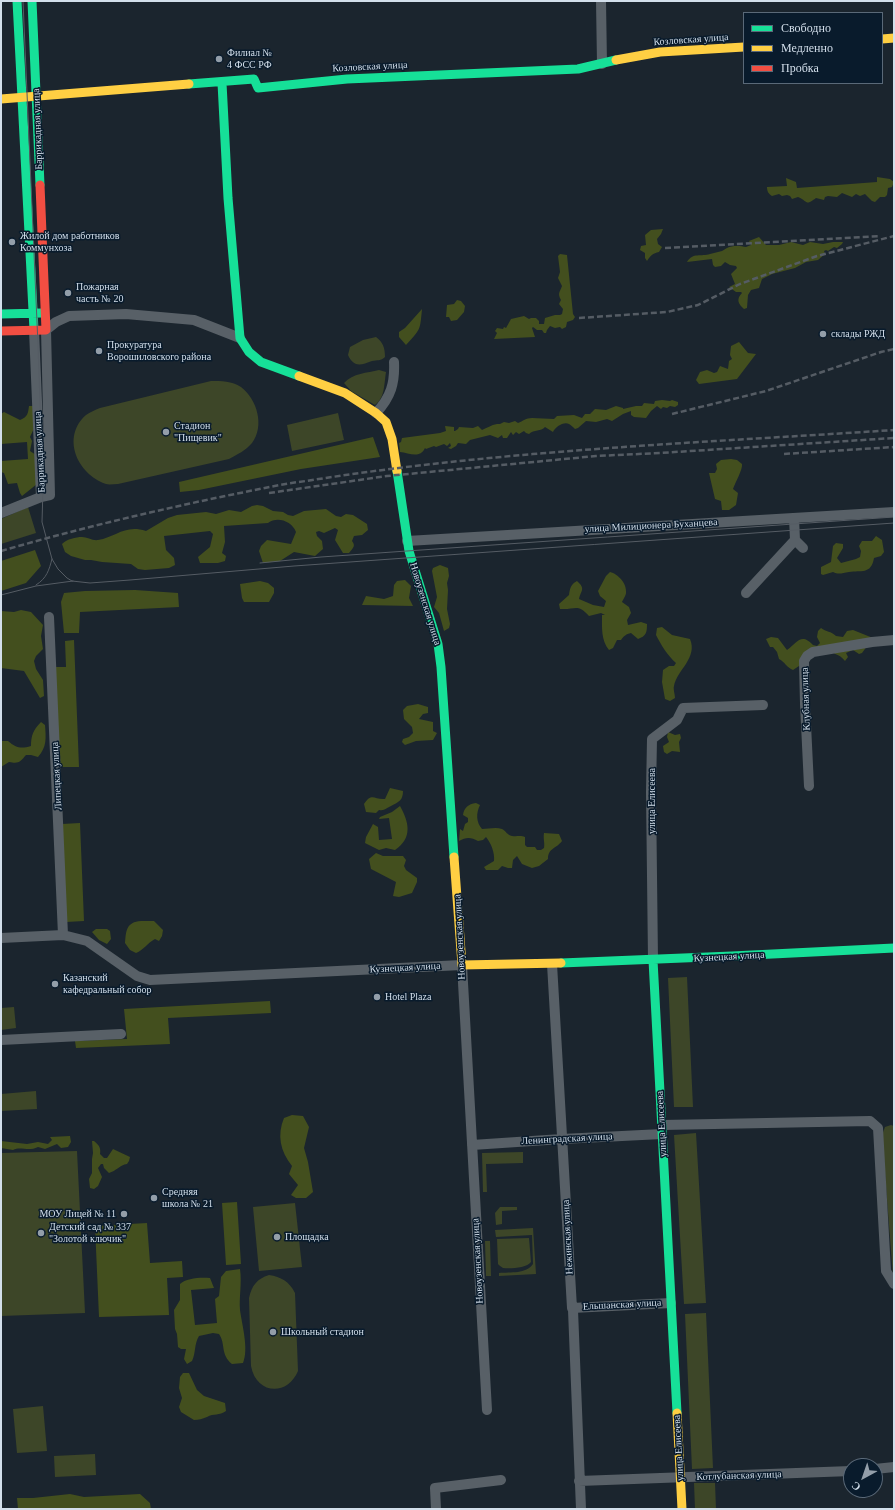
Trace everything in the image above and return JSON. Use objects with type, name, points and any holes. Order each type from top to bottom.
[{"type":"street","name":"Баррикадная улица","points":[[17,1],[41,497],[50,495],[46,330],[32,1]]},
{"type":"street","points":[[601,1],[602,64]]},
{"type":"street","points":[[883,39],[894,38]]},
{"type":"street","name":"Козловская улица","points":[[1,99],[222,83],[254,79],[258,88],[347,79],[578,69],[634,56],[660,52],[743,47]]},
{"type":"street","points":[[1,331],[46,330],[56,322],[70,316],[126,314],[194,320],[240,338],[228,198],[222,83]]},
{"type":"street","points":[[1,314],[45,313]]},
{"type":"street","name":"Новоузенская улица","points":[[240,338],[249,352],[261,362],[345,393],[376,413],[386,422],[392,439],[407,541],[413,566],[438,644],[441,666],[462,966],[487,1410]]},
{"type":"street","points":[[376,413],[386,402],[392,388],[394,362]]},
{"type":"street","points":[[1,513],[41,497]]},
{"type":"street","name":"улица Милиционера Буханцева","points":[[407,541],[894,512]]},
{"type":"street","points":[[794,518],[795,540],[803,548]]},
{"type":"street","points":[[746,593],[795,540]]},
{"type":"street","name":"Липецкая улица","points":[[49,617],[63,935]]},
{"type":"street","name":"Клубная улица","points":[[809,786],[804,661],[807,656],[813,652],[872,642],[894,640]]},
{"type":"street","name":"улица Елисеева","points":[[682,1509],[653,960],[651,792],[652,739],[677,720],[682,708],[763,705]]},
{"type":"street","name":"Кузнецкая улица","points":[[1,938],[63,935],[87,941],[137,976],[150,980],[462,966],[653,960],[894,948]]},
{"type":"street","name":"Нежинская улица","points":[[552,964],[572,1308],[574,1317],[581,1509]]},
{"type":"street","points":[[1,1040],[121,1034]]},
{"type":"street","name":"Ленинградская улица","points":[[472,1145],[662,1130],[870,1121],[878,1128],[886,1271],[894,1284]]},
{"type":"street","name":"Ельшанская улица","points":[[572,1308],[671,1303]]},
{"type":"street","points":[[883,1468],[894,1467]]},
{"type":"street","name":"Котлубанская улица","points":[[579,1481],[843,1471]]},
{"type":"street","points":[[436,1509],[435,1488],[501,1480]]},
{"type":"green space","points":[[877,177],[890,179],[894,182],[892,187],[888,188],[887,195],[885,197],[880,197],[875,202],[865,194],[860,196],[856,194],[852,197],[842,193],[837,197],[825,197],[824,200],[816,198],[808,203],[798,197],[792,199],[790,196],[782,196],[779,194],[772,196],[768,193],[767,189],[767,187],[787,186],[786,178],[796,182],[797,188],[877,182]]},
{"type":"green space","points":[[663,229],[657,239],[658,244],[662,247],[659,252],[652,255],[647,261],[645,258],[645,253],[640,250],[641,246],[646,245],[645,235],[651,230]]},
{"type":"green space","points":[[759,237],[766,245],[779,245],[791,242],[803,245],[810,242],[823,244],[843,242],[837,248],[834,247],[828,251],[824,251],[825,254],[818,260],[806,262],[795,268],[772,274],[762,279],[759,288],[751,290],[748,295],[747,308],[744,309],[738,301],[742,293],[736,292],[729,287],[735,284],[731,274],[737,268],[736,266],[725,262],[721,266],[715,267],[712,259],[687,262],[692,257],[722,251],[732,246],[746,247],[751,245],[749,241]]},
{"type":"green space","points":[[560,254],[567,255],[573,314],[575,317],[573,320],[567,322],[566,327],[562,329],[560,327],[555,328],[550,326],[546,333],[533,327],[535,337],[494,339],[497,333],[495,331],[497,328],[506,328],[511,319],[524,316],[529,319],[536,318],[539,321],[539,324],[544,324],[545,318],[562,314],[563,309],[559,304],[561,300],[559,293],[562,286],[558,278],[560,272],[558,256]]},
{"type":"green space","points":[[457,300],[461,301],[465,306],[464,312],[457,320],[451,321],[449,317],[446,317],[447,305],[454,304]]},
{"type":"green space","points":[[422,309],[419,329],[415,336],[406,345],[399,337],[399,332],[405,328]]},
{"type":"green space","points":[[376,337],[383,346],[385,357],[380,360],[355,364],[348,355],[350,347],[363,340]]},
{"type":"green space","points":[[739,342],[748,353],[756,354],[737,379],[699,384],[696,380],[700,372],[707,370],[714,373],[717,372],[720,366],[728,369],[729,361],[732,359],[730,355],[731,346]]},
{"type":"green space","points":[[379,370],[386,372],[381,399],[375,405],[351,391],[344,383],[356,375]]},
{"type":"green space","name":"Стадион \"Пищевик\"","points":[[211,381],[226,382],[238,385],[247,392],[255,406],[258,421],[256,436],[252,443],[241,452],[229,459],[118,484],[107,484],[96,479],[80,464],[74,444],[74,434],[78,424],[86,415],[100,408]]},
{"type":"green space","points":[[672,400],[678,402],[678,405],[675,407],[663,407],[661,409],[657,406],[646,418],[634,417],[631,415],[631,411],[612,421],[607,419],[596,422],[586,421],[575,429],[569,424],[565,423],[558,426],[553,432],[545,427],[542,430],[529,434],[524,431],[519,434],[516,432],[513,435],[511,432],[507,438],[503,438],[502,435],[498,438],[490,435],[470,440],[466,444],[458,443],[451,449],[448,448],[451,446],[450,443],[447,446],[444,444],[436,447],[425,448],[417,454],[400,452],[399,443],[401,442],[402,438],[440,433],[446,431],[445,426],[454,427],[454,431],[459,427],[473,428],[478,426],[482,430],[504,422],[509,423],[515,421],[518,423],[530,418],[554,419],[557,416],[574,415],[582,418],[585,414],[590,414],[595,409],[606,410],[616,406],[623,409],[642,406],[644,403],[654,404],[655,401]]},
{"type":"green space","points":[[29,406],[33,406],[35,426],[30,437],[32,441],[30,451],[36,455],[37,484],[22,496],[17,483],[8,484],[4,473],[1,472],[1,461],[28,459],[27,442],[1,444],[1,414],[4,412],[20,420],[23,419],[28,413]]},
{"type":"green space","points":[[338,413],[344,440],[292,451],[287,425]]},
{"type":"green space","points":[[373,437],[380,457],[301,469],[199,490],[180,492],[179,482]]},
{"type":"green space","points":[[721,460],[737,460],[742,464],[733,489],[738,493],[736,505],[729,510],[722,510],[721,501],[715,499],[709,473],[715,473],[717,469],[716,464]]},
{"type":"green space","points":[[257,505],[293,516],[304,511],[326,509],[336,516],[341,517],[346,514],[353,515],[367,524],[368,530],[362,535],[354,536],[352,541],[354,547],[349,553],[343,553],[335,540],[338,530],[335,528],[324,533],[319,531],[316,532],[317,536],[322,541],[323,549],[315,556],[294,552],[280,561],[263,563],[259,551],[261,546],[267,540],[291,544],[296,532],[288,522],[276,520],[268,523],[224,526],[225,542],[222,553],[226,556],[225,561],[218,563],[200,563],[198,557],[210,547],[213,534],[210,531],[164,536],[166,550],[174,558],[175,565],[169,568],[145,570],[138,569],[131,564],[85,560],[71,556],[65,552],[62,544],[77,537],[98,540],[126,530],[139,529],[146,531],[168,518],[177,515],[206,512],[216,514],[229,510],[241,512]]},
{"type":"green space","points":[[28,507],[36,533],[1,544],[1,519]]},
{"type":"green space","points":[[876,536],[882,540],[884,552],[881,556],[874,558],[871,567],[865,571],[841,574],[833,572],[823,575],[821,574],[821,567],[831,562],[833,546],[836,543],[843,544],[843,548],[837,558],[841,563],[860,557],[861,551],[859,546],[862,541],[872,541]]},
{"type":"green space","points":[[35,550],[41,566],[26,583],[1,591],[1,561]]},
{"type":"green space","points":[[440,565],[448,568],[449,576],[447,583],[447,609],[450,624],[449,628],[444,631],[439,613],[434,607],[437,597],[432,571],[433,568]]},
{"type":"green space","points":[[610,572],[619,577],[625,586],[626,594],[622,602],[629,607],[631,613],[627,620],[628,625],[641,622],[647,624],[646,632],[643,637],[638,639],[631,633],[628,634],[621,640],[617,640],[613,648],[609,650],[602,634],[602,615],[605,615],[601,613],[589,616],[579,608],[560,609],[559,604],[569,595],[571,586],[577,581],[582,588],[579,599],[593,605],[604,607],[606,601],[600,596],[598,591],[606,576]]},
{"type":"green space","points":[[405,580],[411,586],[409,598],[413,606],[362,605],[366,596],[384,599],[393,596],[394,585],[397,581]]},
{"type":"green space","points":[[260,581],[268,583],[274,588],[274,593],[269,602],[244,602],[240,584]]},
{"type":"green space","points":[[135,590],[178,593],[179,607],[80,612],[79,633],[64,633],[61,602],[64,593]]},
{"type":"green space","points":[[21,610],[31,612],[43,625],[41,636],[43,649],[36,656],[34,661],[36,669],[43,680],[44,696],[40,698],[24,671],[1,668],[1,611],[14,612]]},
{"type":"green space","points":[[662,627],[672,635],[690,639],[692,646],[689,658],[674,686],[675,698],[670,701],[665,699],[662,682],[663,670],[669,666],[674,666],[676,663],[660,643],[656,635],[657,628]]},
{"type":"green space","points":[[821,628],[836,636],[843,637],[847,631],[853,630],[873,638],[862,653],[859,654],[853,650],[846,653],[848,657],[845,661],[826,648],[793,670],[779,659],[777,652],[773,647],[770,647],[766,639],[771,637],[778,638],[787,650],[802,639],[805,639],[817,646],[820,643],[817,637],[818,631]]},
{"type":"green space","points":[[74,640],[79,767],[59,767],[55,667],[66,667],[65,641]]},
{"type":"green space","points":[[418,704],[428,707],[428,713],[423,714],[419,719],[433,722],[433,731],[437,733],[433,740],[416,741],[405,745],[402,742],[403,739],[409,737],[413,733],[412,727],[404,719],[403,710],[407,706]]},
{"type":"green space","points":[[41,722],[45,725],[46,738],[43,750],[38,757],[26,755],[19,762],[9,762],[1,767],[1,741],[8,741],[19,747],[31,746],[33,733]]},
{"type":"green space","points":[[668,732],[675,735],[680,734],[680,752],[672,751],[667,754],[664,752],[663,746],[669,742],[667,737]]},
{"type":"green space","points":[[390,788],[403,791],[400,800],[383,810],[379,810],[376,813],[366,812],[364,804],[369,798],[373,797],[385,799]]},
{"type":"green space","points":[[476,803],[480,805],[477,817],[482,829],[500,828],[510,835],[525,837],[525,845],[527,847],[535,847],[537,850],[544,848],[544,833],[559,834],[562,841],[549,853],[548,859],[539,866],[532,868],[522,864],[517,856],[513,860],[512,868],[502,866],[498,870],[486,870],[484,867],[494,861],[494,855],[490,842],[486,837],[483,840],[478,841],[468,838],[459,841],[460,829],[463,831],[465,824],[468,822],[468,818],[463,815],[464,810],[469,805]]},
{"type":"green space","points":[[400,806],[406,818],[408,830],[405,840],[401,845],[395,850],[386,848],[379,850],[365,843],[366,837],[373,824],[378,827],[379,840],[392,839],[389,818],[379,819]]},
{"type":"green space","points":[[80,823],[84,921],[66,922],[62,824]]},
{"type":"green space","points":[[376,853],[383,856],[403,856],[406,860],[404,866],[406,870],[417,878],[417,882],[412,893],[399,897],[393,896],[396,882],[371,869],[369,859]]},
{"type":"green space","points":[[154,921],[163,930],[159,941],[155,939],[136,953],[130,950],[125,943],[126,935],[128,928],[132,923]]},
{"type":"green space","points":[[96,929],[107,929],[110,931],[111,939],[107,944],[99,940],[92,932]]},
{"type":"green space","points":[[687,977],[693,1107],[674,1107],[668,978]]},
{"type":"green space","points":[[270,1001],[271,1013],[168,1018],[170,1044],[76,1048],[75,1041],[127,1039],[124,1009]]},
{"type":"green space","points":[[14,1007],[16,1028],[1,1030],[1,1008]]},
{"type":"green space","points":[[36,1091],[37,1109],[1,1111],[1,1094]]},
{"type":"green space","points":[[292,1115],[303,1116],[309,1127],[304,1148],[313,1192],[306,1198],[296,1198],[291,1195],[298,1185],[289,1174],[292,1166],[282,1149],[280,1137],[282,1124],[284,1118]]},
{"type":"green space","points":[[891,1125],[894,1126],[893,1276],[882,1135],[885,1127]]},
{"type":"green space","points":[[696,1133],[706,1303],[684,1304],[674,1135]]},
{"type":"green space","points":[[70,1136],[71,1142],[68,1147],[61,1148],[57,1144],[45,1149],[38,1147],[13,1150],[1,1148],[1,1141],[27,1144],[38,1142],[48,1144],[52,1140],[50,1137]]},
{"type":"green space","points":[[92,1141],[98,1145],[100,1148],[100,1154],[104,1158],[107,1158],[113,1149],[130,1157],[127,1164],[109,1173],[104,1168],[103,1164],[101,1164],[98,1168],[102,1177],[98,1186],[94,1189],[90,1188],[89,1179],[92,1173]]},
{"type":"green space","name":"Детский сад № 337 \"Золотой ключик\"","points":[[77,1151],[85,1313],[1,1316],[1,1153]]},
{"type":"green space","points":[[523,1152],[523,1163],[486,1164],[487,1192],[483,1192],[482,1153]]},
{"type":"green space","points":[[237,1202],[241,1264],[226,1265],[222,1203]]},
{"type":"green space","name":"Площадка","points":[[295,1203],[302,1267],[259,1271],[253,1207]]},
{"type":"green space","points":[[500,1207],[517,1207],[517,1210],[502,1211],[502,1224],[496,1225],[495,1213]]},
{"type":"green space","points":[[147,1223],[150,1263],[182,1261],[183,1277],[167,1278],[169,1315],[99,1317],[95,1226]]},
{"type":"green space","points":[[533,1228],[536,1274],[499,1276],[499,1273],[522,1271],[533,1264],[532,1235],[496,1237],[495,1230]]},
{"type":"green space","points":[[529,1238],[531,1262],[529,1264],[518,1268],[503,1268],[498,1264],[497,1239]]},
{"type":"green space","points":[[485,1241],[490,1241],[491,1276],[486,1276]]},
{"type":"green space","points":[[240,1269],[240,1310],[245,1344],[245,1357],[243,1363],[232,1364],[228,1360],[224,1353],[219,1334],[213,1333],[199,1336],[196,1342],[192,1361],[187,1364],[184,1359],[186,1349],[181,1349],[178,1347],[175,1329],[174,1310],[180,1300],[180,1284],[186,1280],[194,1278],[210,1278],[214,1288],[191,1290],[195,1325],[217,1323],[215,1299],[219,1296],[221,1277],[226,1271]]},
{"type":"green space","name":"Школьный стадион","points":[[269,1275],[284,1280],[290,1285],[295,1293],[298,1371],[287,1385],[272,1389],[265,1387],[259,1382],[254,1375],[251,1366],[249,1298],[256,1283],[261,1278]]},
{"type":"green space","points":[[706,1313],[713,1468],[692,1469],[685,1314]]},
{"type":"green space","points":[[183,1373],[189,1373],[197,1390],[204,1396],[225,1403],[226,1411],[194,1420],[181,1412],[179,1407],[182,1398],[179,1388],[180,1377]]},
{"type":"green space","points":[[43,1406],[47,1451],[17,1453],[13,1409]]},
{"type":"green space","points":[[95,1454],[96,1475],[55,1477],[54,1456]]},
{"type":"green space","points":[[694,1483],[715,1483],[716,1509],[695,1509]]},
{"type":"green space","points":[[70,1494],[84,1497],[140,1494],[150,1503],[151,1509],[18,1509],[17,1498],[33,1498]]},
{"type":"tram line","points":[[23,1],[38,345],[43,488],[42,522],[52,559],[58,569],[72,581],[90,583],[294,566],[894,523]]},
{"type":"tram line","points":[[260,563],[321,557],[894,517]]},
{"type":"tram line","points":[[36,585],[45,577],[52,559]]},
{"type":"tram line","points":[[1,595],[36,586],[73,581]]},
{"type":"railway","points":[[665,248],[880,236]]},
{"type":"railway","points":[[579,318],[667,312],[698,305],[740,284],[817,256],[894,236]]},
{"type":"railway","points":[[672,414],[766,391],[881,352],[894,349]]},
{"type":"railway","points":[[1,551],[87,528],[201,501],[287,484],[379,470],[600,449],[894,430]]},
{"type":"railway","points":[[269,493],[387,476],[596,456],[894,438]]},
{"type":"railway","points":[[784,454],[894,447]]},
{"type":"traffic: fast","points":[[17,1],[34,330]]},
{"type":"traffic: fast","points":[[32,1],[40,185]]},
{"type":"traffic: fast","points":[[189,84],[254,79],[258,88],[347,79],[578,69],[616,60]]},
{"type":"traffic: fast","points":[[222,83],[228,198],[240,338],[249,352],[261,362],[299,376]]},
{"type":"traffic: fast","points":[[1,314],[42,313]]},
{"type":"traffic: fast","points":[[397,471],[409,551],[438,644],[441,667],[454,857]]},
{"type":"traffic: fast","points":[[561,963],[894,948]]},
{"type":"traffic: fast","points":[[653,960],[677,1413]]},
{"type":"traffic: slow","points":[[883,39],[894,38]]},
{"type":"traffic: slow","points":[[616,60],[660,52],[743,47]]},
{"type":"traffic: slow","points":[[1,99],[189,84]]},
{"type":"traffic: slow","points":[[299,376],[345,393],[376,413],[386,422],[392,439],[397,471]]},
{"type":"traffic: slow","points":[[454,857],[462,965],[561,963]]},
{"type":"traffic: slow","points":[[677,1413],[682,1509]]},
{"type":"traffic: jam","points":[[1,331],[46,330],[40,185]]},
{"type":"place","name":"Филиал № 4 ФСС РФ","points":[[219,59]]},
{"type":"place","name":"Жилой дом работников Коммунхоза","points":[[12,242]]},
{"type":"place","name":"Пожарная часть № 20","points":[[68,293]]},
{"type":"place","name":"склады РЖД","points":[[823,334]]},
{"type":"place","name":"Прокуратура Ворошиловского района","points":[[99,351]]},
{"type":"place","name":"Стадион \"Пищевик\"","points":[[166,432]]},
{"type":"place","name":"Казанский кафедральный собор","points":[[55,984]]},
{"type":"place","name":"Hotel Plaza","points":[[377,997]]},
{"type":"place","name":"Средняя школа № 21","points":[[154,1198]]},
{"type":"place","name":"МОУ Лицей № 11","points":[[124,1214]]},
{"type":"place","name":"Детский сад № 337 \"Золотой ключик\"","points":[[41,1233]]},
{"type":"place","name":"Площадка","points":[[277,1237]]},
{"type":"place","name":"Школьный стадион","points":[[273,1332]]}]
